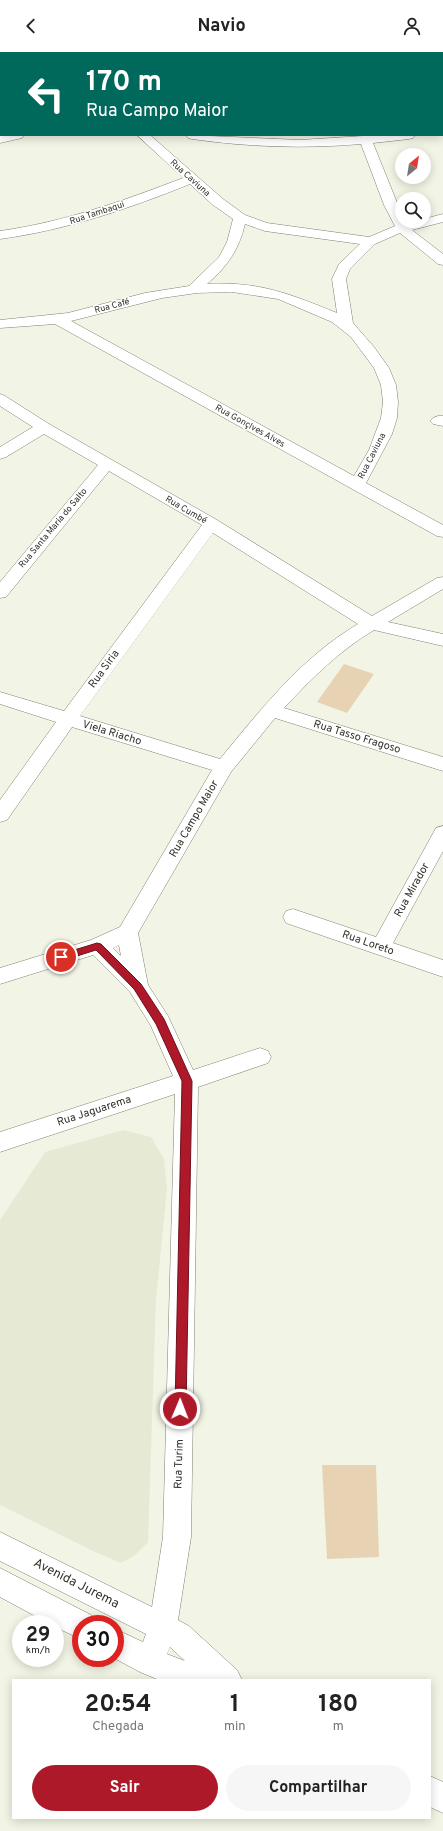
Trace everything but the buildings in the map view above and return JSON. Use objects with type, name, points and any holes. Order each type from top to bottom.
[{"type":"street","points":[[0,139],[14,136]]},
{"type":"street","name":"Rua Caviuna","points":[[144,136],[191,179],[240,218]]},
{"type":"street","points":[[201,136],[256,142],[366,141],[402,136]]},
{"type":"street","points":[[366,141],[395,215]]},
{"type":"street","name":"Rua Tambaqui","points":[[0,235],[62,224],[101,213],[191,179]]},
{"type":"street","points":[[240,218],[265,227],[370,241]]},
{"type":"street","name":"Rua Café","points":[[0,324],[57,319],[146,297],[193,289],[217,270],[230,250],[240,218]]},
{"type":"street","points":[[431,221],[443,218]]},
{"type":"street","points":[[236,234],[253,228],[265,227]]},
{"type":"street","points":[[346,323],[339,279],[344,267],[370,241],[402,228],[443,261]]},
{"type":"street","points":[[325,236],[348,245],[352,251],[351,259]]},
{"type":"street","points":[[217,270],[224,282],[232,288]]},
{"type":"street","name":"Rua Caviuna","points":[[193,289],[232,288],[284,296],[346,323],[380,363],[389,382],[391,402],[389,419],[380,444],[357,484]]},
{"type":"street","name":"Rua Caviuna","points":[[304,304],[325,305],[342,298]]},
{"type":"street","name":"Rua Gonçlves Alves","points":[[57,319],[443,532]]},
{"type":"street","name":"Rua Cumbé","points":[[0,399],[44,427],[210,524],[371,624],[443,640]]},
{"type":"street","points":[[0,454],[44,427]]},
{"type":"street","name":"Rua Santa Maria do Salto","points":[[0,593],[107,464]]},
{"type":"street","name":"Rua Siria","points":[[0,815],[210,524]]},
{"type":"street","name":"Rua Campo Maior","points":[[127,934],[224,767],[271,710],[313,666],[353,635],[443,582]]},
{"type":"street","name":"Viela Riacho","points":[[0,698],[224,767]]},
{"type":"street","name":"Rua Tasso Fragoso","points":[[271,710],[443,764]]},
{"type":"street","name":"Rua Mirador","points":[[380,947],[443,833]]},
{"type":"street","name":"Rua Loreto","points":[[293,917],[443,969]]},
{"type":"street","points":[[0,976],[97,946],[127,934]]},
{"type":"street","name":"Rua Turim","points":[[127,934],[138,986]]},
{"type":"street","name":"Rua Turim","points":[[97,946],[138,986],[160,1022],[187,1081],[177,1537],[163,1627],[150,1662]]},
{"type":"street","name":"Rua Jaguarema","points":[[0,1142],[260,1057]]},
{"type":"street","name":"Avenida Jurema","points":[[0,1546],[179,1636],[225,1679]]},
{"type":"street","points":[[0,1582],[72,1620]]},
{"type":"street","points":[[124,1649],[150,1662],[193,1679]]},
{"type":"street","points":[[431,1792],[443,1798]]},
{"type":"shaded area","points":[[344,664],[374,674],[347,713],[317,702]]},
{"type":"shaded area","points":[[123,1130],[151,1137],[164,1159],[167,1189],[156,1300],[148,1542],[134,1556],[121,1563],[95,1552],[0,1505],[0,1220],[45,1152]]},
{"type":"shaded area","points":[[322,1465],[376,1465],[379,1557],[327,1559]]},
{"type":"route","points":[[61,957],[97,946],[138,986],[160,1022],[187,1081],[180,1409]]}]
